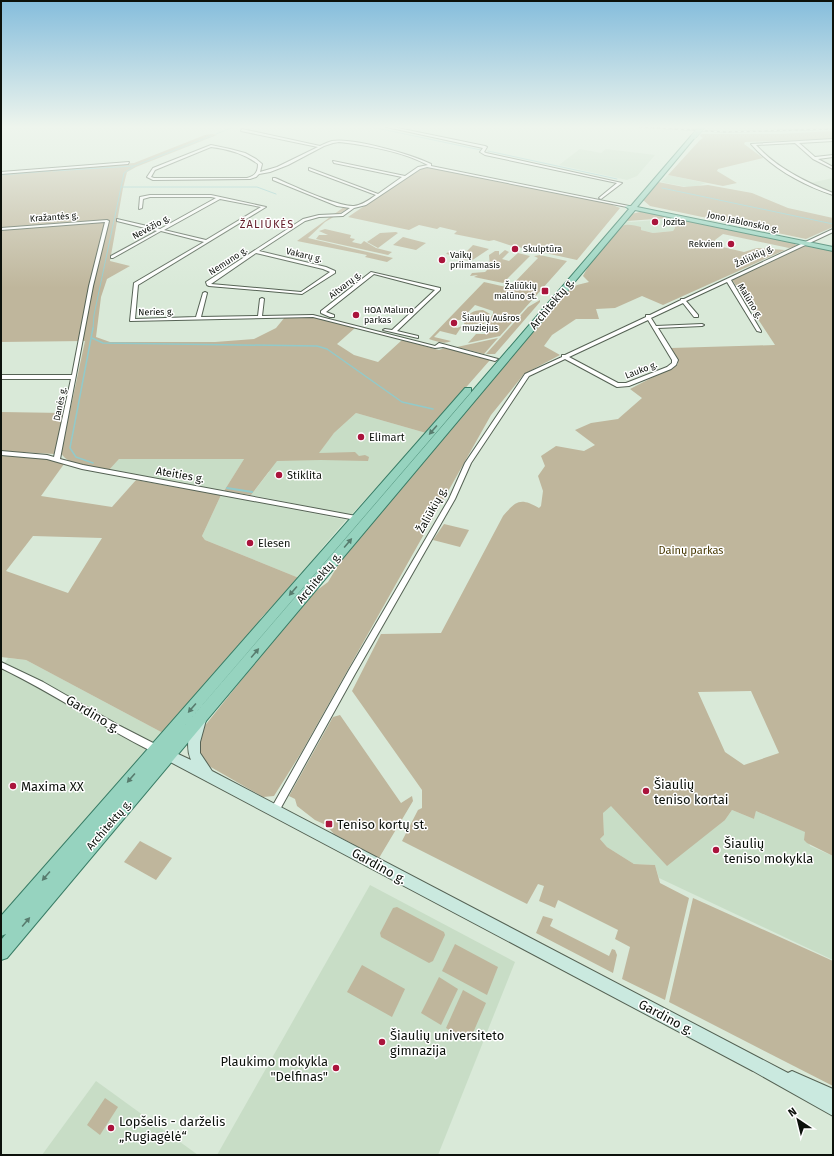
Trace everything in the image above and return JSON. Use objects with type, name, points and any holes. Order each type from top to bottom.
[{"type":"main road","name":"Architektų g.","points":[[1,928],[163,752],[201,718],[367,521],[466,399],[654,180]]},
{"type":"main road","name":"Jono Jablonskio g.","points":[[632,206],[833,246]]},
{"type":"main road","name":"Jono Jablonskio g.","points":[[807,242],[833,250]]},
{"type":"main road","name":"Architektų g.","points":[[1,952],[163,752],[356,518],[466,399],[495,359],[527,327]]},
{"type":"main road","points":[[356,518],[367,521]]},
{"type":"main road","points":[[201,718],[193,742],[193,754],[199,766],[210,777]]},
{"type":"main road","name":"Gardino g.","points":[[163,752],[759,1065],[833,1108]]},
{"type":"main road","name":"Gardino g.","points":[[759,1065],[833,1097]]},
{"type":"street","points":[[276,180],[338,205],[353,208],[365,204],[401,180]]},
{"type":"street","points":[[339,180],[378,195]]},
{"type":"street","points":[[501,180],[632,206]]},
{"type":"street","points":[[601,198],[620,183],[605,180]]},
{"type":"street","points":[[804,180],[833,194]]},
{"type":"street","points":[[559,192],[569,191],[632,206]]},
{"type":"street","points":[[140,208],[141,198],[144,196],[201,195],[219,198]]},
{"type":"street","name":"Neries g.","points":[[219,198],[264,207],[136,284],[132,320],[313,316],[435,347],[443,345]]},
{"type":"street","name":"Nevėžio g.","points":[[112,257],[219,198]]},
{"type":"street","name":"Nemuno g.","points":[[302,293],[209,285],[208,283],[308,218],[342,215],[353,208]]},
{"type":"street","points":[[118,220],[206,241]]},
{"type":"street","name":"Kražantės g.","points":[[1,228],[107,221],[91,286],[74,377]]},
{"type":"street","name":"Žaliūkių g.","points":[[275,810],[352,672],[452,499],[468,463],[495,420],[527,375],[648,316],[833,230]]},
{"type":"street","name":"Vakarų g.","points":[[257,252],[333,271],[330,275],[302,293]]},
{"type":"street","name":"Aitvarų g.","points":[[394,331],[438,289],[373,273],[323,312],[327,315],[394,331],[495,359]]},
{"type":"street","name":"Malūno g.","points":[[728,279],[759,331]]},
{"type":"street","points":[[198,319],[205,293]]},
{"type":"street","points":[[260,317],[262,299]]},
{"type":"street","points":[[683,300],[696,316]]},
{"type":"street","name":"Lauko g.","points":[[564,356],[614,384],[627,385],[669,368],[674,364],[675,360],[648,316]]},
{"type":"street","points":[[656,327],[702,325]]},
{"type":"street","name":"Danės g.","points":[[1,377],[74,377],[57,459]]},
{"type":"street","name":"Ateities g.","points":[[1,453],[35,455],[57,459],[82,467],[356,518]]},
{"type":"street","name":"Gardino g.","points":[[1,665],[50,689],[135,739],[163,752]]},
{"type":"shaded area","points":[[663,180],[691,180],[706,183],[692,188],[661,182]]},
{"type":"shaded area","points":[[833,180],[833,193],[810,183]]},
{"type":"shaded area","points":[[667,217],[679,219],[675,219],[675,228],[673,231],[653,233],[641,230],[641,227],[623,226],[627,221],[667,219]]},
{"type":"shaded area","points":[[356,413],[426,433],[351,515],[251,495],[269,472],[254,465],[318,453],[334,433]]},
{"type":"shaded area","points":[[119,459],[244,459],[224,491],[109,470]]},
{"type":"shaded area","points":[[221,495],[346,520],[322,548],[313,563],[299,578],[205,540],[202,536]]},
{"type":"shaded area","points":[[8,658],[26,660],[163,733],[1,919],[1,668]]},
{"type":"shaded area","name":"Šiaulių teniso mokykla","points":[[639,737],[725,820],[732,810],[754,819],[756,811],[806,832],[810,846],[833,856],[833,960],[659,878],[655,865],[634,864],[607,847],[600,839],[604,835],[603,813]]},
{"type":"shaded area","name":"Šiaulių universiteto gimnazija","points":[[370,885],[515,962],[438,1155],[217,1155]]},
{"type":"shaded area","name":"Lopšelis - darželis „Rugiagėlė“","points":[[96,1081],[198,1155],[42,1155]]},
{"type":"green space","points":[[1,180],[125,180],[110,261],[130,266],[107,279],[101,297],[96,337],[110,342],[215,342],[254,339],[276,328],[285,317],[313,317],[355,328],[337,344],[354,355],[378,362],[402,340],[439,350],[447,347],[488,358],[490,360],[426,433],[356,413],[334,433],[319,453],[355,452],[359,456],[365,455],[369,457],[368,461],[277,461],[251,495],[224,491],[244,459],[119,459],[109,470],[83,466],[65,458],[61,453],[85,341],[1,342]]},
{"type":"green space","points":[[403,180],[497,180],[610,204],[620,208],[577,260],[509,245],[494,240],[489,241],[454,234],[457,231],[440,227],[437,229],[419,225],[409,230],[348,217]]},
{"type":"green space","points":[[693,180],[732,180],[737,183],[723,186]]},
{"type":"green space","points":[[658,182],[684,187],[708,185],[752,193],[788,208],[833,218],[833,227],[806,239],[650,206],[643,200]]},
{"type":"green space","points":[[344,207],[349,208],[325,222],[308,238],[393,258],[387,262],[365,257],[367,255],[297,241]]},
{"type":"green space","points":[[648,212],[668,218],[627,221],[631,214]]},
{"type":"green space","points":[[672,219],[694,221],[795,243],[796,246],[789,248],[723,234],[715,240],[714,245],[744,252],[757,248],[785,250],[663,305],[642,296],[615,308],[596,309],[599,319],[576,319],[552,335],[544,346],[560,355],[524,374],[491,415],[301,753],[274,796],[263,797],[202,762],[198,757],[198,736],[203,728],[308,597],[328,582],[340,562],[372,522],[569,290],[577,285],[589,282],[583,276],[596,256],[615,233],[625,225],[641,227],[641,230],[653,233],[673,231],[675,228]]},
{"type":"green space","points":[[325,229],[351,235],[350,238],[355,239],[352,242],[361,244],[364,241],[376,248],[392,252],[388,255],[316,239],[319,235],[328,235],[319,231]]},
{"type":"green space","points":[[380,233],[398,233],[378,248],[367,242]]},
{"type":"green space","points":[[403,237],[426,243],[416,250],[393,245]]},
{"type":"green space","points":[[473,245],[489,249],[471,261],[454,258],[456,256],[446,254],[448,252],[463,255]]},
{"type":"green space","name":"Dainų parkas","points":[[801,246],[809,246],[833,251],[833,856],[807,843],[804,840],[805,832],[756,811],[754,819],[732,810],[725,820],[667,866],[611,806],[603,813],[604,835],[600,839],[607,847],[634,864],[655,865],[660,883],[689,898],[665,1000],[622,979],[630,947],[615,939],[618,930],[558,900],[555,908],[539,901],[544,886],[538,884],[527,904],[402,841],[418,810],[422,808],[422,790],[352,691],[381,634],[441,633],[503,516],[511,507],[519,502],[527,502],[539,508],[541,506],[543,491],[538,476],[545,466],[541,456],[556,446],[584,451],[595,445],[575,430],[591,423],[618,419],[642,398],[630,389],[678,364],[678,360],[671,348],[775,345],[731,278]],"holes":[[[751,691],[779,753],[744,765],[725,752],[698,692]]]},
{"type":"green space","points":[[505,250],[509,252],[502,259],[509,261],[518,253],[530,256],[503,283],[474,277],[478,275],[470,276],[472,273],[485,272],[490,267],[489,255],[495,251],[499,251],[499,255]]},
{"type":"green space","points":[[540,255],[567,261],[500,336],[468,343],[476,334],[486,334],[491,330],[485,325],[493,314],[493,311],[475,305],[461,320],[454,320],[449,325],[457,328],[462,326],[456,335],[440,331],[434,337],[451,341],[443,343],[429,339],[484,282],[506,287],[506,285],[512,285],[538,258],[534,256]]},
{"type":"green space","points":[[540,300],[540,302],[495,354],[486,354],[528,307]]},
{"type":"green space","points":[[483,310],[490,314],[484,324],[464,324],[470,313]]},
{"type":"green space","points":[[498,338],[484,354],[457,347]]},
{"type":"green space","points":[[1,412],[64,413],[54,454],[1,451]]},
{"type":"green space","points":[[1,456],[41,457],[64,464],[41,496],[112,507],[136,480],[221,495],[202,536],[205,540],[299,578],[261,618],[253,631],[163,733],[26,660],[1,657]],"holes":[[[33,536],[102,538],[68,593],[6,571]]]},
{"type":"green space","points":[[444,524],[469,530],[460,547],[433,540]]},
{"type":"green space","points":[[340,715],[401,803],[412,796],[413,801],[379,858],[334,834],[326,825],[315,820],[297,806],[295,799],[289,796],[333,717]]},
{"type":"green space","points":[[140,841],[172,858],[156,880],[124,862]]},
{"type":"green space","points":[[693,898],[833,961],[833,1086],[669,1002]]},
{"type":"green space","points":[[397,907],[444,932],[445,935],[433,961],[429,963],[381,937],[380,933],[393,908]]},
{"type":"green space","points":[[543,916],[553,919],[550,926],[609,956],[612,949],[615,950],[617,955],[613,973],[536,933]]},
{"type":"green space","points":[[455,944],[498,967],[487,995],[442,971]]},
{"type":"green space","points":[[362,965],[405,989],[392,1017],[347,992]]},
{"type":"green space","points":[[439,977],[458,989],[441,1025],[421,1013]]},
{"type":"green space","points":[[463,990],[486,1003],[469,1042],[446,1028]]},
{"type":"green space","points":[[105,1098],[118,1107],[100,1135],[87,1125]]},
{"type":"waterway","points":[[121,187],[123,180]]},
{"type":"waterway","points":[[93,329],[94,315],[121,187]]},
{"type":"waterway","points":[[121,187],[257,187],[276,194]]},
{"type":"waterway","points":[[662,188],[833,224]]},
{"type":"waterway","points":[[93,328],[70,448],[76,457],[93,463]]},
{"type":"waterway","points":[[92,338],[103,343],[317,346],[327,349],[402,402],[433,409]]},
{"type":"waterway","points":[[227,488],[252,492]]},
{"type":"place","name":"Jozita","points":[[655,222]]},
{"type":"place","name":"Rekviem","points":[[731,244]]},
{"type":"place","name":"Skulptūra","points":[[515,249]]},
{"type":"place","name":"Vaikų priimamasis","points":[[442,260]]},
{"type":"place","name":"Žaliūkių malūno st.","points":[[545,291]]},
{"type":"place","name":"HOA Maluno parkas","points":[[356,315]]},
{"type":"place","name":"Šiaulių Aušros muziejus","points":[[454,323]]},
{"type":"place","name":"Elimart","points":[[361,437]]},
{"type":"place","name":"Stiklita","points":[[279,475]]},
{"type":"place","name":"Elesen","points":[[250,543]]},
{"type":"place","name":"Maxima XX","points":[[13,786]]},
{"type":"place","name":"Šiaulių teniso kortai","points":[[646,791]]},
{"type":"place","name":"Teniso kortų st.","points":[[329,824]]},
{"type":"place","name":"Šiaulių teniso mokykla","points":[[716,850]]},
{"type":"place","name":"Šiaulių universiteto gimnazija","points":[[382,1042]]},
{"type":"place","name":"Plaukimo mokykla \"Delfinas\"","points":[[336,1068]]},
{"type":"place","name":"Lopšelis - darželis „Rugiagėlė“","points":[[111,1128]]},
{"type":"district","name":"ŽALIŪKĖS","points":[[267,224]]}]
